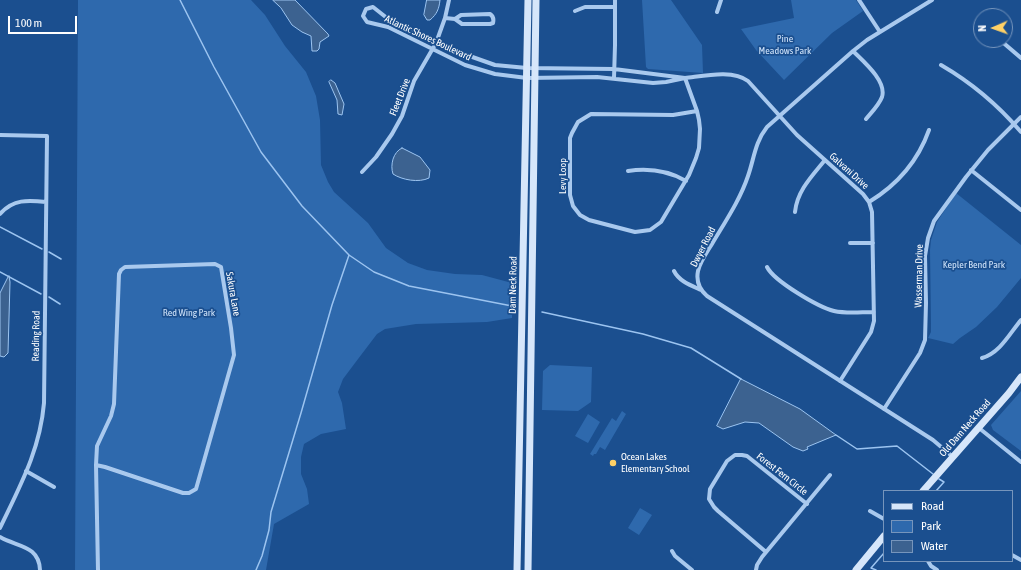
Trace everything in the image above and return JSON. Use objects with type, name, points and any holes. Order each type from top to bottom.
[{"type":"main road","name":"Dam Neck Road","points":[[517,570],[528,0]]},
{"type":"main road","name":"Dam Neck Road","points":[[528,570],[536,0]]},
{"type":"main road","name":"Old Dam Neck Road","points":[[924,490],[979,428],[1021,377]]},
{"type":"main road","points":[[520,444],[530,445]]},
{"type":"main road","points":[[856,570],[883,537]]},
{"type":"street","name":"Fleet Drive","points":[[362,172],[376,157],[402,116],[414,81],[436,43],[446,18],[450,0]]},
{"type":"street","points":[[614,78],[615,0]]},
{"type":"street","points":[[717,12],[721,0]]},
{"type":"street","points":[[859,0],[880,32]]},
{"type":"street","points":[[922,0],[925,5]]},
{"type":"street","name":"Dwyer Road","points":[[701,290],[698,279],[698,270],[743,189],[759,139],[767,127],[853,51],[880,32],[932,0]]},
{"type":"street","name":"Atlantic Shores Boulevard","points":[[527,68],[495,65],[447,48],[391,21],[373,7],[366,9],[364,12],[363,16],[367,22],[388,27],[465,64],[481,70],[527,78]]},
{"type":"street","points":[[575,11],[585,7],[615,7]]},
{"type":"street","points":[[446,18],[455,19],[460,24],[493,23],[492,16],[490,14],[461,15],[455,19]]},
{"type":"street","points":[[1009,48],[1021,58]]},
{"type":"street","points":[[853,51],[878,78],[883,87],[881,100],[866,119]]},
{"type":"street","points":[[941,65],[963,78],[977,89],[1004,113],[1021,132]]},
{"type":"street","name":"Galvani Drive","points":[[527,68],[614,69],[685,78]]},
{"type":"street","name":"Galvani Drive","points":[[527,78],[597,77],[658,83],[685,78],[730,74],[740,76],[748,81],[801,139],[863,194],[869,202],[872,212],[874,321],[871,332],[840,381]]},
{"type":"street","name":"Levy Loop","points":[[685,78],[697,111],[700,129],[699,148],[693,167],[686,181],[661,222],[650,230],[635,232],[589,220],[576,211],[571,201],[570,138],[578,122],[591,114],[673,114],[697,111]]},
{"type":"street","name":"Wasserman Drive","points":[[884,409],[920,353],[925,340],[925,256],[930,230],[971,170],[988,150],[1021,118]]},
{"type":"street","points":[[869,202],[884,192],[906,171],[924,144],[930,130]]},
{"type":"street","name":"Reading Road","points":[[0,135],[47,136],[44,403],[38,442],[0,528]]},
{"type":"street","points":[[795,212],[797,202],[803,188],[825,160]]},
{"type":"street","points":[[628,171],[644,169],[662,171],[686,181]]},
{"type":"street","points":[[971,170],[1021,210]]},
{"type":"street","points":[[0,214],[6,208],[17,202],[25,200],[46,202]]},
{"type":"street","points":[[850,243],[873,243]]},
{"type":"street","name":"Sakura Lane","points":[[96,466],[105,467],[183,493],[189,493],[196,489],[234,355],[221,267],[215,264],[125,268],[121,270],[119,274],[114,404],[112,416],[97,446],[96,466],[98,570]]},
{"type":"street","points":[[767,267],[774,276],[797,292],[825,308],[842,312],[874,312]]},
{"type":"street","points":[[674,271],[682,280],[701,290],[707,296],[933,440],[953,457]]},
{"type":"street","points":[[982,358],[997,350],[1021,320]]},
{"type":"street","points":[[979,428],[1021,462]]},
{"type":"street","name":"Forest Fern Circle","points":[[766,552],[718,511],[711,503],[709,495],[710,489],[727,461],[735,455],[747,456],[806,504]]},
{"type":"street","points":[[26,471],[54,487]]},
{"type":"street","points":[[756,570],[757,565],[766,552],[830,475]]},
{"type":"street","points":[[870,511],[883,518]]},
{"type":"street","points":[[0,537],[25,547],[33,552],[38,559],[40,570]]},
{"type":"street","points":[[672,551],[675,556],[692,570]]},
{"type":"street","points":[[929,562],[931,566],[937,570]]},
{"type":"green space","name":"Red Wing Park","points":[[78,0],[251,0],[265,15],[285,46],[306,72],[316,96],[320,120],[321,165],[334,192],[368,223],[386,248],[408,263],[427,270],[455,274],[482,275],[512,283],[512,318],[487,322],[416,324],[385,329],[377,334],[343,379],[338,392],[342,403],[346,429],[321,434],[304,444],[301,457],[301,474],[307,489],[309,504],[274,524],[266,570],[75,570]]},
{"type":"green space","points":[[642,0],[671,0],[702,45],[703,73],[648,69],[646,67]]},
{"type":"green space","name":"Pine Meadows Park","points":[[791,0],[856,0],[863,11],[832,33],[784,80],[756,50],[741,29],[794,18]]},
{"type":"green space","name":"Kepler Bend Park","points":[[956,193],[1021,245],[1021,278],[997,307],[976,327],[953,344],[928,338],[931,332],[931,240],[937,222]]},
{"type":"green space","points":[[550,365],[592,367],[591,402],[578,411],[542,410],[543,371]]},
{"type":"green space","points":[[1021,391],[1021,451],[993,430],[991,425]]},
{"type":"green space","points":[[622,411],[626,414],[605,450],[600,447],[596,454],[593,456],[590,454],[612,418],[616,421]]},
{"type":"green space","points":[[588,414],[600,422],[588,443],[575,436]]},
{"type":"green space","points":[[640,508],[652,515],[639,535],[628,528]]},
{"type":"water","points":[[273,0],[295,0],[328,34],[329,36],[320,42],[319,49],[317,51],[312,51],[311,36],[292,25],[281,8]]},
{"type":"water","points":[[427,0],[440,0],[437,11],[430,20],[427,20],[424,15]]},
{"type":"water","points":[[331,80],[335,83],[344,104],[342,115],[338,114],[337,100],[329,82]]},
{"type":"water","points":[[402,148],[420,157],[430,170],[429,178],[425,180],[411,180],[401,178],[393,174],[392,167],[394,156],[396,152]]},
{"type":"water","points":[[9,276],[8,353],[4,357],[0,356],[0,293]]},
{"type":"water","points":[[741,379],[800,409],[836,435],[807,447],[808,449],[803,451],[793,447],[759,423],[745,422],[723,429],[717,426]]},
{"type":"waterway","points":[[180,0],[214,67],[261,152],[302,206],[349,255],[374,272],[409,286],[512,306]]},
{"type":"waterway","points":[[0,227],[42,249]]},
{"type":"waterway","points":[[49,252],[61,259]]},
{"type":"waterway","points":[[256,570],[262,556],[269,530],[271,512],[332,305],[349,255]]},
{"type":"waterway","points":[[0,272],[41,294]]},
{"type":"waterway","points":[[49,297],[60,304]]},
{"type":"waterway","points":[[542,312],[643,334],[691,348],[741,379]]},
{"type":"waterway","points":[[836,435],[857,449],[897,446],[933,474]]},
{"type":"waterway","points":[[937,490],[944,482],[939,479]]},
{"type":"waterway","points":[[876,570],[871,568],[883,554]]},
{"type":"place","name":"Ocean Lakes Elementary School","points":[[613,463]]}]
